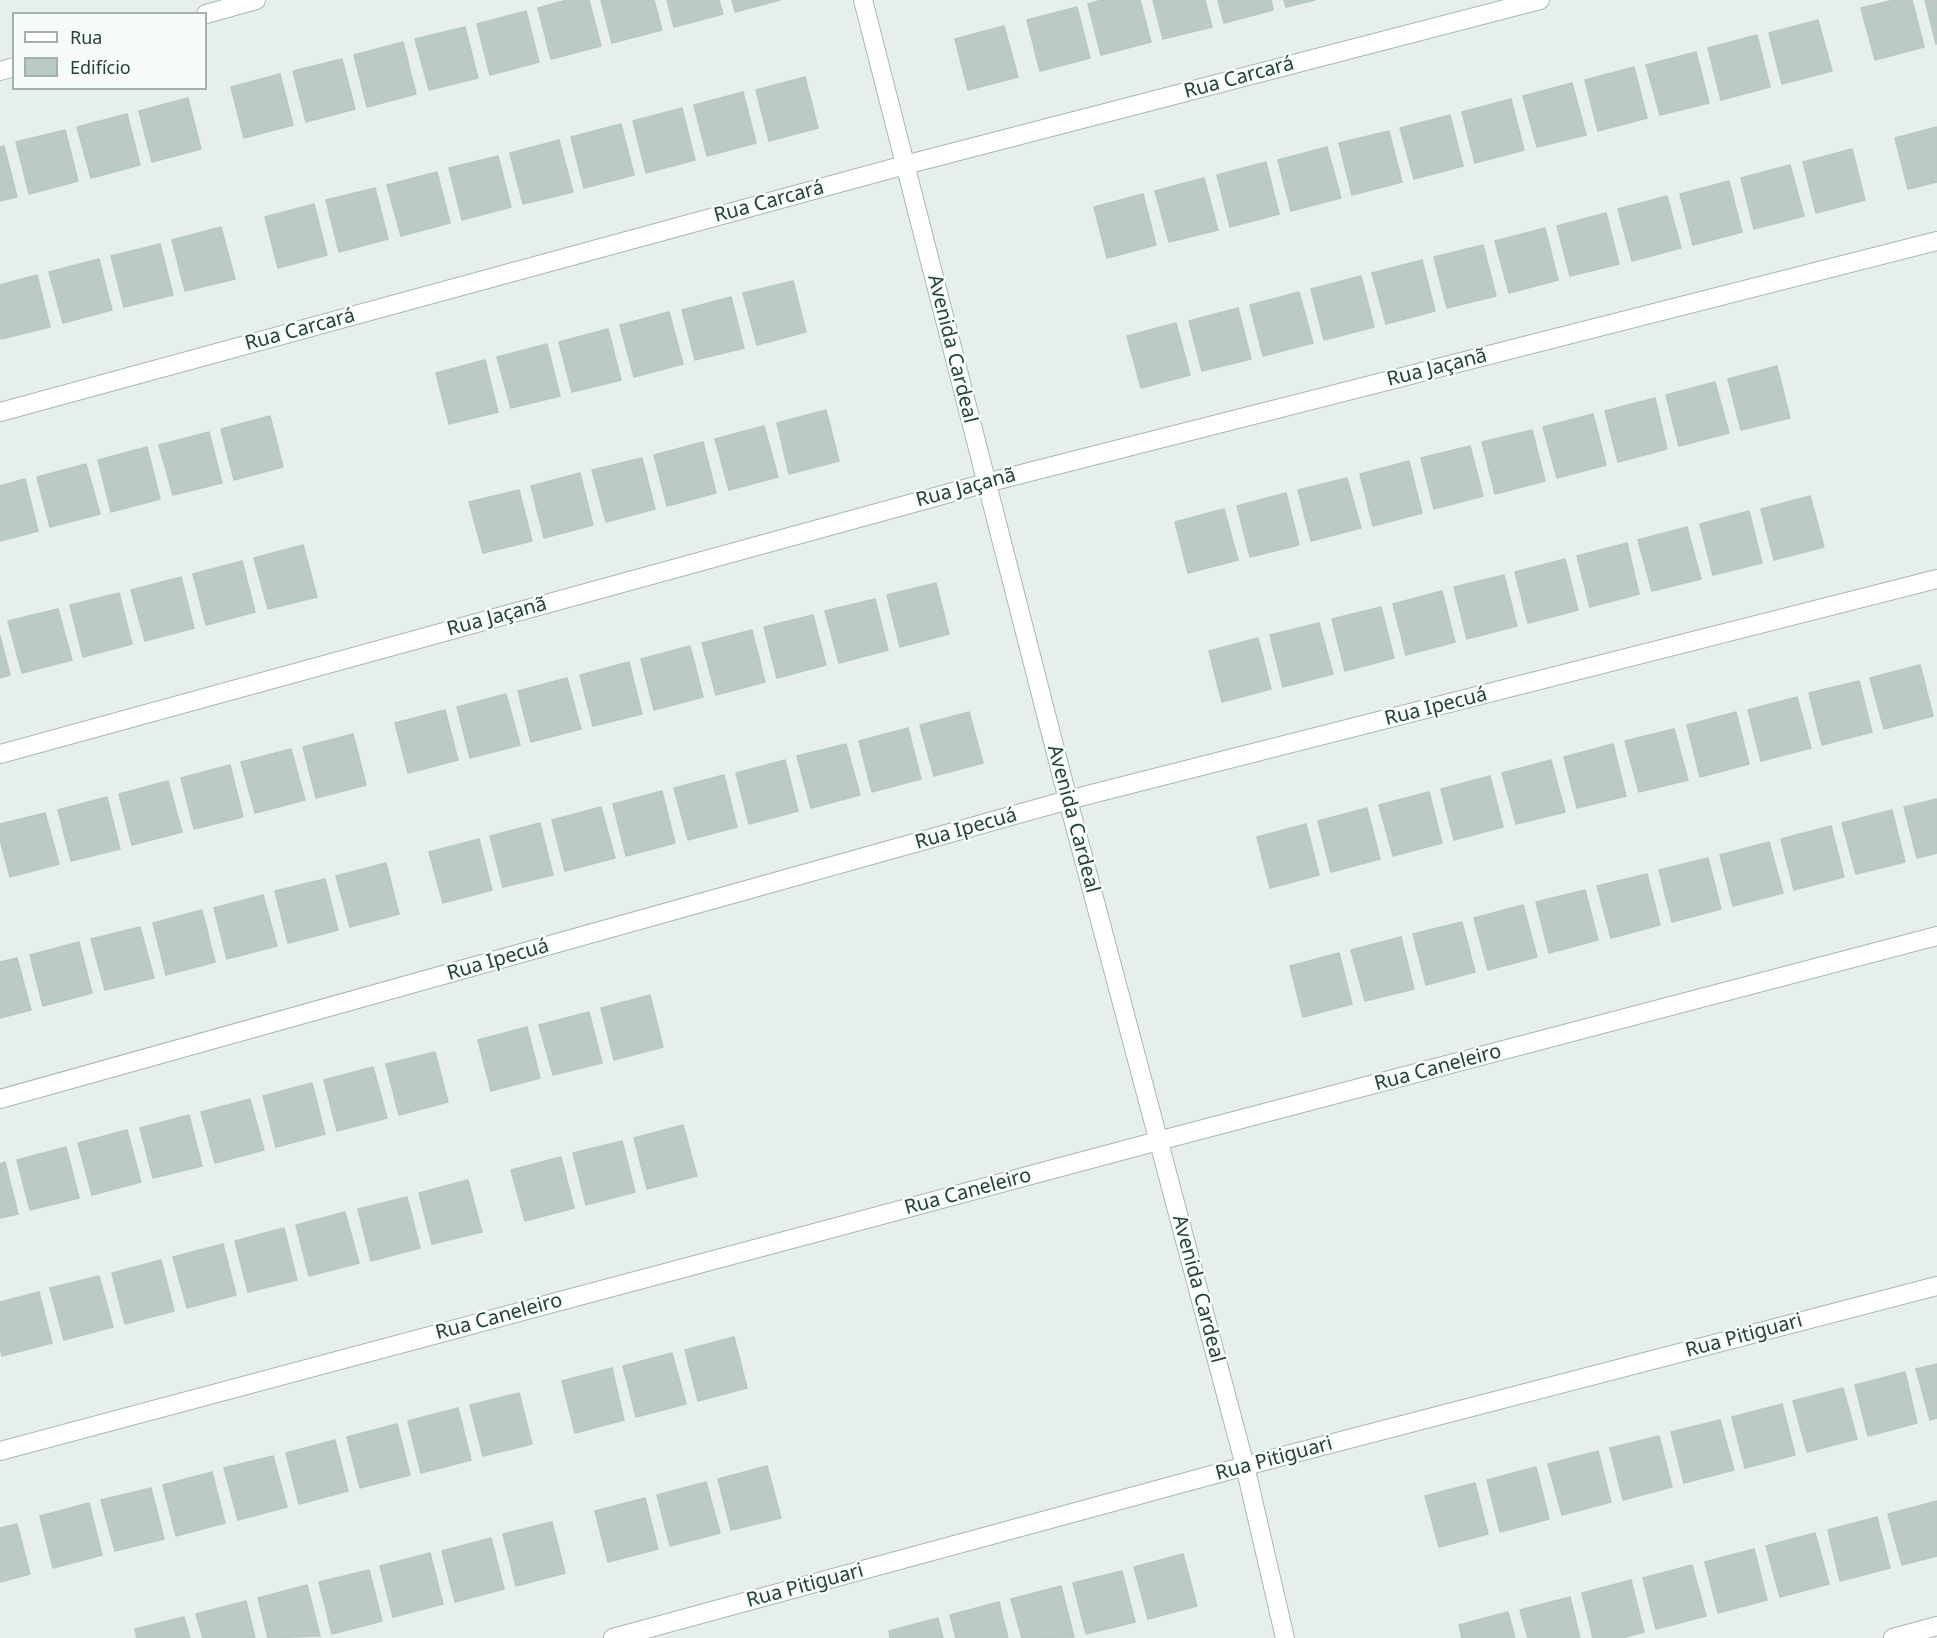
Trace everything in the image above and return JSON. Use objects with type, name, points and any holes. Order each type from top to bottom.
[{"type":"street","points":[[207,14],[256,0]]},
{"type":"street","name":"Avenida Cardeal","points":[[863,0],[1068,800],[1245,1466],[1285,1638]]},
{"type":"street","name":"Rua Carcará","points":[[0,412],[904,165],[1540,0]]},
{"type":"street","name":"Rua Jaçanã","points":[[0,754],[986,483],[1937,241]]},
{"type":"street","name":"Rua Ipecuá","points":[[0,1099],[1068,800],[1937,579]]},
{"type":"street","name":"Rua Caneleiro","points":[[0,1451],[1158,1141],[1937,936]]},
{"type":"street","name":"Rua Pitiguari","points":[[613,1638],[1245,1466],[1937,1286]]},
{"type":"street","points":[[1893,1638],[1937,1626]]},
{"type":"building","points":[[567,0],[589,0],[601,46],[551,59],[538,8]]},
{"type":"building","points":[[601,0],[654,0],[662,30],[612,43]]},
{"type":"building","points":[[667,0],[719,0],[723,14],[674,27]]},
{"type":"building","points":[[732,0],[780,0],[735,12]]},
{"type":"building","points":[[1102,0],[1140,0],[1151,42],[1101,55],[1088,4]]},
{"type":"building","points":[[1153,0],[1205,0],[1212,27],[1163,39]]},
{"type":"building","points":[[1218,0],[1271,0],[1273,10],[1224,23]]},
{"type":"building","points":[[1284,0],[1315,0],[1286,7]]},
{"type":"building","points":[[1894,0],[1912,0],[1924,47],[1875,60],[1861,8]]},
{"type":"building","points":[[1925,0],[1937,0],[1936,44]]},
{"type":"building","points":[[1077,7],[1090,58],[1040,71],[1027,20]]},
{"type":"building","points":[[526,11],[539,62],[490,75],[477,24]]},
{"type":"building","points":[[1818,20],[1832,71],[1782,84],[1769,33]]},
{"type":"building","points":[[1004,26],[1018,77],[968,90],[955,39]]},
{"type":"building","points":[[465,27],[478,78],[429,90],[415,39]]},
{"type":"building","points":[[1757,35],[1770,87],[1721,100],[1708,48]]},
{"type":"building","points":[[403,42],[416,94],[367,107],[354,55]]},
{"type":"building","points":[[1696,52],[1709,103],[1660,115],[1646,65]]},
{"type":"building","points":[[342,59],[355,109],[306,122],[293,71]]},
{"type":"building","points":[[1634,67],[1647,118],[1598,131],[1585,80]]},
{"type":"building","points":[[280,74],[293,125],[244,138],[231,87]]},
{"type":"building","points":[[805,77],[818,128],[769,141],[756,90]]},
{"type":"building","points":[[1572,83],[1586,135],[1537,147],[1523,96]]},
{"type":"building","points":[[743,92],[756,143],[707,156],[694,105]]},
{"type":"building","points":[[188,98],[201,149],[152,162],[139,111]]},
{"type":"building","points":[[1511,99],[1524,150],[1475,163],[1462,112]]},
{"type":"building","points":[[682,108],[695,160],[646,173],[633,121]]},
{"type":"building","points":[[127,114],[140,165],[91,178],[77,127]]},
{"type":"building","points":[[1450,115],[1463,166],[1414,179],[1400,128]]},
{"type":"building","points":[[621,124],[634,175],[584,188],[571,137]]},
{"type":"building","points":[[1937,127],[1937,182],[1908,189],[1895,138]]},
{"type":"building","points":[[65,130],[78,181],[29,194],[16,142]]},
{"type":"building","points":[[1389,131],[1402,182],[1352,195],[1339,143]]},
{"type":"building","points":[[559,140],[573,192],[523,204],[510,153]]},
{"type":"building","points":[[4,146],[17,197],[0,201],[0,147]]},
{"type":"building","points":[[1327,147],[1341,198],[1291,211],[1278,160]]},
{"type":"building","points":[[1852,149],[1865,200],[1816,213],[1803,162]]},
{"type":"building","points":[[498,156],[511,207],[462,220],[449,168]]},
{"type":"building","points":[[1266,162],[1279,214],[1230,227],[1217,175]]},
{"type":"building","points":[[1790,165],[1804,216],[1754,229],[1741,178]]},
{"type":"building","points":[[437,172],[450,223],[401,236],[387,185]]},
{"type":"building","points":[[1204,178],[1218,230],[1169,242],[1155,191]]},
{"type":"building","points":[[1729,181],[1742,232],[1693,245],[1680,194]]},
{"type":"building","points":[[375,188],[388,239],[339,252],[326,200]]},
{"type":"building","points":[[1143,194],[1156,245],[1107,258],[1094,207]]},
{"type":"building","points":[[1667,196],[1681,248],[1632,261],[1618,209]]},
{"type":"building","points":[[314,204],[327,255],[278,268],[265,217]]},
{"type":"building","points":[[1606,213],[1619,264],[1570,276],[1557,226]]},
{"type":"building","points":[[221,227],[235,279],[185,291],[172,240]]},
{"type":"building","points":[[1545,228],[1558,280],[1509,293],[1495,241]]},
{"type":"building","points":[[160,244],[173,295],[124,307],[111,256]]},
{"type":"building","points":[[1483,245],[1496,296],[1447,308],[1434,257]]},
{"type":"building","points":[[99,259],[112,310],[63,323],[49,272]]},
{"type":"building","points":[[1422,260],[1435,311],[1386,324],[1372,273]]},
{"type":"building","points":[[37,275],[50,327],[1,339],[0,285]]},
{"type":"building","points":[[1361,276],[1374,327],[1324,340],[1311,289]]},
{"type":"building","points":[[793,281],[806,332],[757,345],[743,293]]},
{"type":"building","points":[[1299,292],[1313,343],[1263,356],[1250,305]]},
{"type":"building","points":[[731,297],[744,348],[695,360],[682,310]]},
{"type":"building","points":[[1238,308],[1251,359],[1202,371],[1189,321]]},
{"type":"building","points":[[669,312],[683,364],[634,377],[620,325]]},
{"type":"building","points":[[1176,323],[1190,375],[1141,388],[1127,336]]},
{"type":"building","points":[[608,329],[621,380],[572,392],[559,342]]},
{"type":"building","points":[[547,344],[560,396],[511,408],[497,357]]},
{"type":"building","points":[[485,360],[498,412],[449,424],[436,373]]},
{"type":"building","points":[[1777,366],[1790,418],[1741,430],[1728,379]]},
{"type":"building","points":[[1715,382],[1729,433],[1679,446],[1666,395]]},
{"type":"building","points":[[1655,398],[1667,449],[1618,462],[1605,411]]},
{"type":"building","points":[[826,410],[839,461],[789,474],[777,423]]},
{"type":"building","points":[[1593,414],[1606,465],[1557,478],[1543,427]]},
{"type":"building","points":[[270,416],[283,467],[234,480],[221,429]]},
{"type":"building","points":[[764,426],[778,477],[729,490],[715,439]]},
{"type":"building","points":[[1532,430],[1545,481],[1495,494],[1482,442]]},
{"type":"building","points":[[209,432],[222,483],[173,495],[159,445]]},
{"type":"building","points":[[703,442],[716,493],[667,506],[654,455]]},
{"type":"building","points":[[1470,446],[1483,496],[1434,509],[1421,458]]},
{"type":"building","points":[[147,447],[160,499],[111,512],[98,460]]},
{"type":"building","points":[[642,458],[655,509],[606,522],[592,470]]},
{"type":"building","points":[[1409,461],[1422,513],[1373,526],[1360,474]]},
{"type":"building","points":[[86,464],[100,514],[50,527],[37,477]]},
{"type":"building","points":[[580,473],[593,525],[544,538],[531,486]]},
{"type":"building","points":[[1347,478],[1361,528],[1311,541],[1298,490]]},
{"type":"building","points":[[25,479],[38,531],[0,541],[0,486]]},
{"type":"building","points":[[519,490],[532,541],[483,553],[469,502]]},
{"type":"building","points":[[1286,493],[1299,545],[1250,557],[1237,506]]},
{"type":"building","points":[[1810,496],[1824,547],[1774,560],[1761,509]]},
{"type":"building","points":[[1224,509],[1238,560],[1188,573],[1175,522]]},
{"type":"building","points":[[1749,511],[1762,563],[1713,575],[1700,524]]},
{"type":"building","points":[[1687,527],[1701,579],[1652,591],[1638,540]]},
{"type":"building","points":[[1627,543],[1639,594],[1590,607],[1577,556]]},
{"type":"building","points":[[303,545],[317,597],[268,609],[254,558]]},
{"type":"building","points":[[1565,559],[1578,610],[1528,623],[1515,572]]},
{"type":"building","points":[[242,561],[255,612],[206,625],[193,574]]},
{"type":"building","points":[[1504,575],[1517,626],[1467,639],[1454,587]]},
{"type":"building","points":[[181,577],[194,628],[145,641],[131,590]]},
{"type":"building","points":[[936,583],[949,634],[900,647],[887,595]]},
{"type":"building","points":[[1442,591],[1455,642],[1406,655],[1393,604]]},
{"type":"building","points":[[119,593],[132,644],[83,657],[70,605]]},
{"type":"building","points":[[875,599],[888,650],[839,663],[825,611]]},
{"type":"building","points":[[1381,607],[1394,658],[1345,671],[1332,619]]},
{"type":"building","points":[[58,609],[72,660],[22,673],[8,621]]},
{"type":"building","points":[[813,615],[826,665],[777,678],[764,627]]},
{"type":"building","points":[[1319,623],[1333,674],[1283,687],[1270,635]]},
{"type":"building","points":[[752,630],[765,682],[716,695],[702,643]]},
{"type":"building","points":[[0,636],[10,675],[0,678]]},
{"type":"building","points":[[1258,638],[1271,689],[1222,702],[1209,651]]},
{"type":"building","points":[[690,646],[703,697],[654,710],[641,659]]},
{"type":"building","points":[[629,662],[642,714],[593,726],[580,675]]},
{"type":"building","points":[[1920,665],[1933,716],[1884,729],[1870,678]]},
{"type":"building","points":[[567,678],[581,729],[531,742],[518,691]]},
{"type":"building","points":[[1859,681],[1872,732],[1822,745],[1809,693]]},
{"type":"building","points":[[506,694],[520,745],[470,758],[457,707]]},
{"type":"building","points":[[1797,697],[1811,748],[1761,761],[1748,710]]},
{"type":"building","points":[[445,710],[458,760],[408,773],[395,723]]},
{"type":"building","points":[[969,712],[983,763],[934,776],[920,725]]},
{"type":"building","points":[[1736,712],[1749,764],[1700,777],[1687,725]]},
{"type":"building","points":[[908,728],[921,779],[872,792],[859,741]]},
{"type":"building","points":[[1674,729],[1688,780],[1639,792],[1625,741]]},
{"type":"building","points":[[353,734],[366,785],[316,798],[303,747]]},
{"type":"building","points":[[846,744],[860,795],[811,808],[797,756]]},
{"type":"building","points":[[1613,744],[1626,796],[1577,808],[1564,757]]},
{"type":"building","points":[[291,749],[305,800],[255,813],[241,762]]},
{"type":"building","points":[[785,760],[798,811],[749,824],[736,773]]},
{"type":"building","points":[[1551,760],[1565,812],[1516,824],[1502,773]]},
{"type":"building","points":[[230,765],[243,817],[194,829],[181,778]]},
{"type":"building","points":[[724,775],[737,827],[688,840],[674,788]]},
{"type":"building","points":[[1490,776],[1503,827],[1454,840],[1441,789]]},
{"type":"building","points":[[168,781],[182,832],[132,845],[119,794]]},
{"type":"building","points":[[662,791],[675,843],[626,856],[613,804]]},
{"type":"building","points":[[1429,792],[1442,843],[1393,856],[1379,805]]},
{"type":"building","points":[[107,797],[120,849],[71,861],[58,810]]},
{"type":"building","points":[[1937,799],[1937,853],[1917,858],[1904,807]]},
{"type":"building","points":[[601,807],[615,858],[565,871],[552,820]]},
{"type":"building","points":[[1367,808],[1380,859],[1331,872],[1318,821]]},
{"type":"building","points":[[1892,810],[1905,862],[1856,874],[1842,823]]},
{"type":"building","points":[[45,813],[59,864],[10,877],[0,840],[0,824]]},
{"type":"building","points":[[540,823],[553,875],[503,887],[490,836]]},
{"type":"building","points":[[1306,824],[1319,875],[1270,888],[1257,837]]},
{"type":"building","points":[[1831,826],[1844,877],[1794,890],[1781,839]]},
{"type":"building","points":[[479,839],[492,890],[443,903],[429,852]]},
{"type":"building","points":[[1769,842],[1783,893],[1733,906],[1720,855]]},
{"type":"building","points":[[1708,858],[1721,909],[1672,922],[1659,870]]},
{"type":"building","points":[[386,863],[399,914],[350,927],[336,876]]},
{"type":"building","points":[[1647,874],[1660,925],[1611,938],[1597,886]]},
{"type":"building","points":[[325,879],[338,930],[288,943],[275,891]]},
{"type":"building","points":[[1585,890],[1598,940],[1549,953],[1536,902]]},
{"type":"building","points":[[263,895],[277,946],[227,959],[214,908]]},
{"type":"building","points":[[1523,905],[1537,957],[1488,970],[1474,918]]},
{"type":"building","points":[[202,910],[215,962],[166,975],[153,923]]},
{"type":"building","points":[[1462,922],[1475,972],[1426,985],[1413,934]]},
{"type":"building","points":[[140,927],[154,978],[105,990],[91,939]]},
{"type":"building","points":[[1401,937],[1414,989],[1365,1001],[1351,950]]},
{"type":"building","points":[[79,942],[92,993],[43,1006],[30,955]]},
{"type":"building","points":[[1339,953],[1352,1004],[1303,1017],[1290,966]]},
{"type":"building","points":[[17,958],[31,1010],[0,1018],[0,962]]},
{"type":"building","points":[[650,995],[663,1047],[614,1060],[601,1008]]},
{"type":"building","points":[[589,1012],[602,1063],[553,1075],[539,1025]]},
{"type":"building","points":[[527,1027],[540,1078],[491,1091],[478,1040]]},
{"type":"building","points":[[435,1052],[448,1102],[399,1115],[386,1064]]},
{"type":"building","points":[[373,1067],[387,1118],[337,1131],[324,1080]]},
{"type":"building","points":[[312,1083],[325,1134],[276,1147],[263,1096]]},
{"type":"building","points":[[250,1099],[264,1150],[215,1163],[201,1112]]},
{"type":"building","points":[[189,1115],[202,1166],[153,1178],[140,1128]]},
{"type":"building","points":[[683,1125],[697,1176],[647,1189],[634,1138]]},
{"type":"building","points":[[127,1130],[141,1182],[92,1195],[78,1143]]},
{"type":"building","points":[[622,1141],[635,1192],[586,1205],[573,1153]]},
{"type":"building","points":[[66,1147],[79,1198],[30,1210],[17,1160]]},
{"type":"building","points":[[561,1157],[574,1208],[525,1221],[511,1170]]},
{"type":"building","points":[[5,1162],[18,1214],[0,1218],[0,1164]]},
{"type":"building","points":[[468,1180],[482,1232],[432,1244],[419,1193]]},
{"type":"building","points":[[407,1197],[420,1248],[371,1261],[358,1209]]},
{"type":"building","points":[[345,1212],[359,1263],[309,1276],[296,1225]]},
{"type":"building","points":[[284,1228],[297,1280],[248,1292],[235,1241]]},
{"type":"building","points":[[223,1244],[236,1295],[187,1308],[173,1257]]},
{"type":"building","points":[[161,1260],[174,1311],[125,1324],[112,1273]]},
{"type":"building","points":[[99,1276],[113,1327],[64,1340],[50,1288]]},
{"type":"building","points":[[39,1292],[52,1343],[2,1356],[0,1302]]},
{"type":"building","points":[[734,1337],[747,1388],[698,1401],[685,1350]]},
{"type":"building","points":[[672,1353],[686,1404],[636,1417],[623,1366]]},
{"type":"building","points":[[1937,1364],[1937,1418],[1930,1420],[1916,1369]]},
{"type":"building","points":[[612,1368],[624,1420],[575,1433],[562,1381]]},
{"type":"building","points":[[1905,1372],[1917,1423],[1868,1436],[1855,1385]]},
{"type":"building","points":[[1843,1388],[1857,1439],[1807,1452],[1793,1401]]},
{"type":"building","points":[[519,1393],[532,1444],[483,1456],[470,1405]]},
{"type":"building","points":[[1782,1404],[1795,1455],[1745,1468],[1732,1417]]},
{"type":"building","points":[[458,1408],[471,1460],[421,1473],[408,1421]]},
{"type":"building","points":[[1720,1420],[1734,1470],[1684,1483],[1671,1432]]},
{"type":"building","points":[[397,1424],[410,1475],[360,1488],[347,1437]]},
{"type":"building","points":[[1659,1436],[1672,1487],[1623,1500],[1610,1448]]},
{"type":"building","points":[[335,1440],[348,1491],[299,1504],[286,1453]]},
{"type":"building","points":[[1598,1451],[1611,1502],[1562,1515],[1548,1464]]},
{"type":"building","points":[[273,1456],[287,1507],[238,1520],[224,1468]]},
{"type":"building","points":[[767,1466],[781,1518],[731,1530],[718,1479]]},
{"type":"building","points":[[1536,1467],[1549,1519],[1500,1532],[1487,1480]]},
{"type":"building","points":[[212,1472],[225,1523],[176,1536],[163,1485]]},
{"type":"building","points":[[706,1482],[720,1533],[670,1546],[657,1495]]},
{"type":"building","points":[[1475,1483],[1488,1534],[1439,1547],[1425,1496]]},
{"type":"building","points":[[151,1488],[164,1539],[115,1551],[101,1500]]},
{"type":"building","points":[[645,1498],[658,1549],[608,1562],[595,1511]]},
{"type":"building","points":[[1937,1501],[1937,1556],[1902,1565],[1888,1514]]},
{"type":"building","points":[[89,1503],[102,1555],[53,1568],[40,1516]]},
{"type":"building","points":[[1877,1517],[1890,1568],[1840,1581],[1828,1530]]},
{"type":"building","points":[[552,1522],[565,1573],[516,1586],[503,1534]]},
{"type":"building","points":[[17,1524],[30,1574],[0,1582],[0,1528]]},
{"type":"building","points":[[1815,1533],[1829,1584],[1780,1597],[1766,1546]]},
{"type":"building","points":[[491,1538],[504,1589],[455,1602],[442,1551]]},
{"type":"building","points":[[1754,1549],[1767,1600],[1718,1613],[1705,1562]]},
{"type":"building","points":[[430,1553],[443,1604],[393,1617],[380,1566]]},
{"type":"building","points":[[1183,1554],[1197,1606],[1148,1619],[1134,1567]]},
{"type":"building","points":[[1692,1565],[1706,1616],[1656,1629],[1643,1578]]},
{"type":"building","points":[[369,1570],[382,1621],[332,1634],[319,1582]]},
{"type":"building","points":[[1122,1571],[1135,1622],[1086,1634],[1073,1583]]},
{"type":"building","points":[[1631,1580],[1644,1632],[1622,1638],[1593,1638],[1582,1593]]},
{"type":"building","points":[[307,1585],[320,1636],[268,1638],[258,1598]]},
{"type":"building","points":[[1061,1586],[1074,1637],[1022,1638],[1011,1599]]},
{"type":"building","points":[[1570,1597],[1580,1638],[1528,1638],[1520,1610]]},
{"type":"building","points":[[246,1601],[255,1638],[203,1638],[196,1614]]},
{"type":"building","points":[[999,1602],[1008,1638],[956,1638],[950,1615]]},
{"type":"building","points":[[1508,1612],[1515,1638],[1462,1638],[1459,1625]]},
{"type":"building","points":[[184,1617],[190,1638],[137,1638],[135,1629]]},
{"type":"building","points":[[938,1618],[943,1638],[890,1638],[889,1631]]}]
